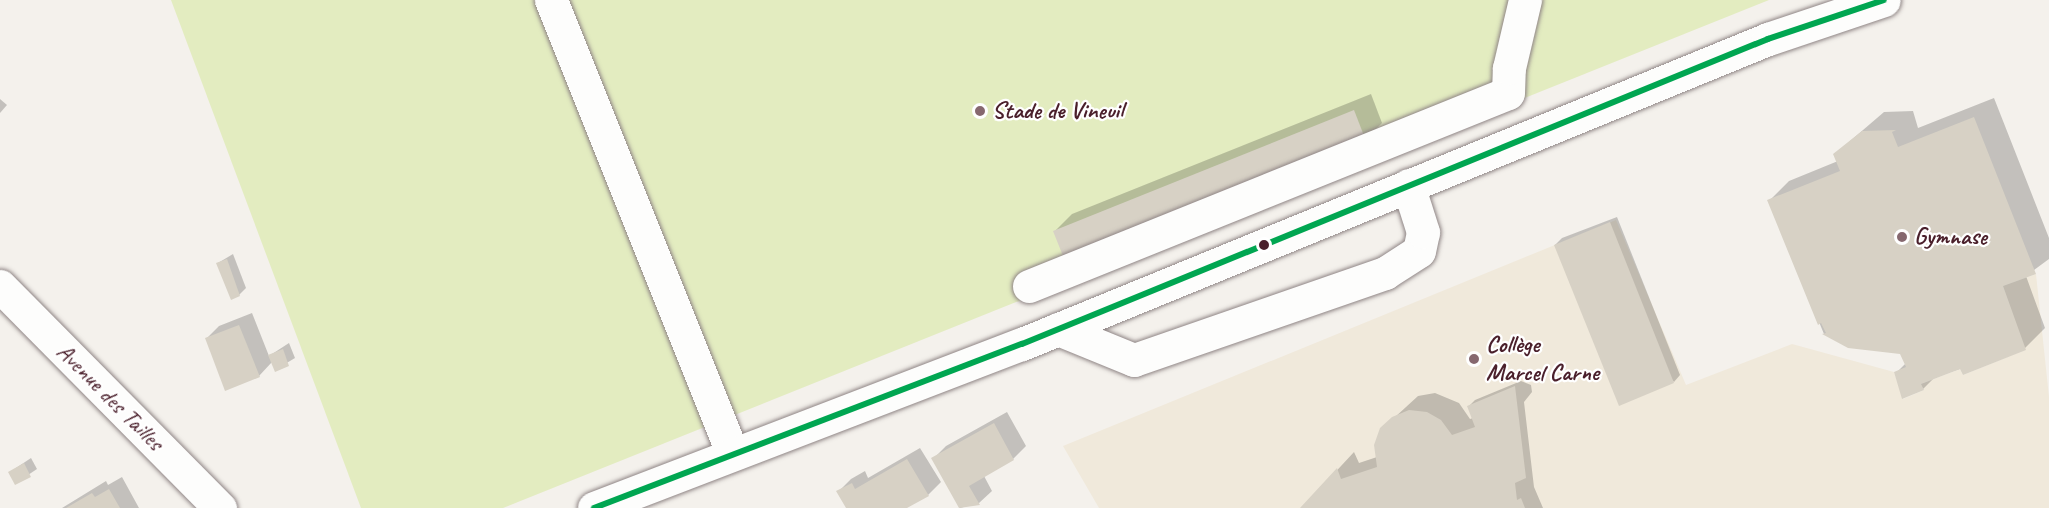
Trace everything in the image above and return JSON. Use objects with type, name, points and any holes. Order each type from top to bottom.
[{"type":"street","points":[[551,0],[733,454]]},
{"type":"street","points":[[1029,286],[1508,93],[1509,68],[1525,0]]},
{"type":"street","points":[[594,508],[1058,329],[1768,39],[1884,0]]},
{"type":"street","points":[[1058,329],[1134,360],[1385,273],[1419,251],[1424,232],[1408,185]]},
{"type":"street","name":"Avenue des Tailles","points":[[0,286],[220,508]]},
{"type":"shaded area","name":"Collège Marcel Carne","points":[[1616,220],[1686,385],[1792,344],[1894,372],[1903,399],[1924,390],[1921,384],[1960,369],[1963,375],[2025,350],[2003,286],[2036,274],[2049,397],[2049,508],[1099,508],[1063,446]]},
{"type":"green space","points":[[171,0],[1769,0],[503,508],[361,508]]},
{"type":"building","points":[[1354,110],[1366,141],[1065,261],[1053,231]]},
{"type":"building","name":"Gymnase","points":[[1974,117],[2036,274],[2003,286],[2026,350],[1963,375],[1960,369],[1921,384],[1924,390],[1902,399],[1894,372],[1906,367],[1900,354],[1848,348],[1822,334],[1826,333],[1821,323],[1818,325],[1767,200],[1840,171],[1833,154],[1862,131],[1896,130],[1892,132],[1898,147]]},
{"type":"building","points":[[1610,222],[1674,383],[1619,406],[1554,245]]},
{"type":"building","points":[[227,259],[240,296],[231,300],[216,263]]},
{"type":"building","points":[[239,325],[260,377],[225,391],[205,338]]},
{"type":"building","points":[[283,349],[289,366],[275,372],[268,355]]},
{"type":"building","points":[[1515,386],[1526,478],[1515,483],[1517,500],[1521,498],[1525,508],[1300,508],[1337,468],[1341,479],[1377,467],[1374,445],[1380,428],[1392,417],[1409,410],[1427,412],[1441,420],[1452,435],[1475,427],[1467,406]]},
{"type":"building","points":[[994,423],[1014,460],[969,486],[980,505],[959,508],[931,458]]},
{"type":"building","points":[[907,459],[929,496],[907,508],[846,508],[836,491],[852,483],[855,489]]},
{"type":"building","points":[[24,463],[31,477],[15,485],[8,472]]},
{"type":"building","points":[[109,489],[120,508],[66,508],[92,493],[95,497]]},
{"type":"transit line","points":[[594,508],[1022,344],[1768,39],[1884,0]]},
{"type":"place","name":"Stade de Vineuil","points":[[980,111]]},
{"type":"place","name":"Gymnase","points":[[1902,237]]},
{"type":"place","name":"Collège Marcel Carne","points":[[1474,359]]}]
